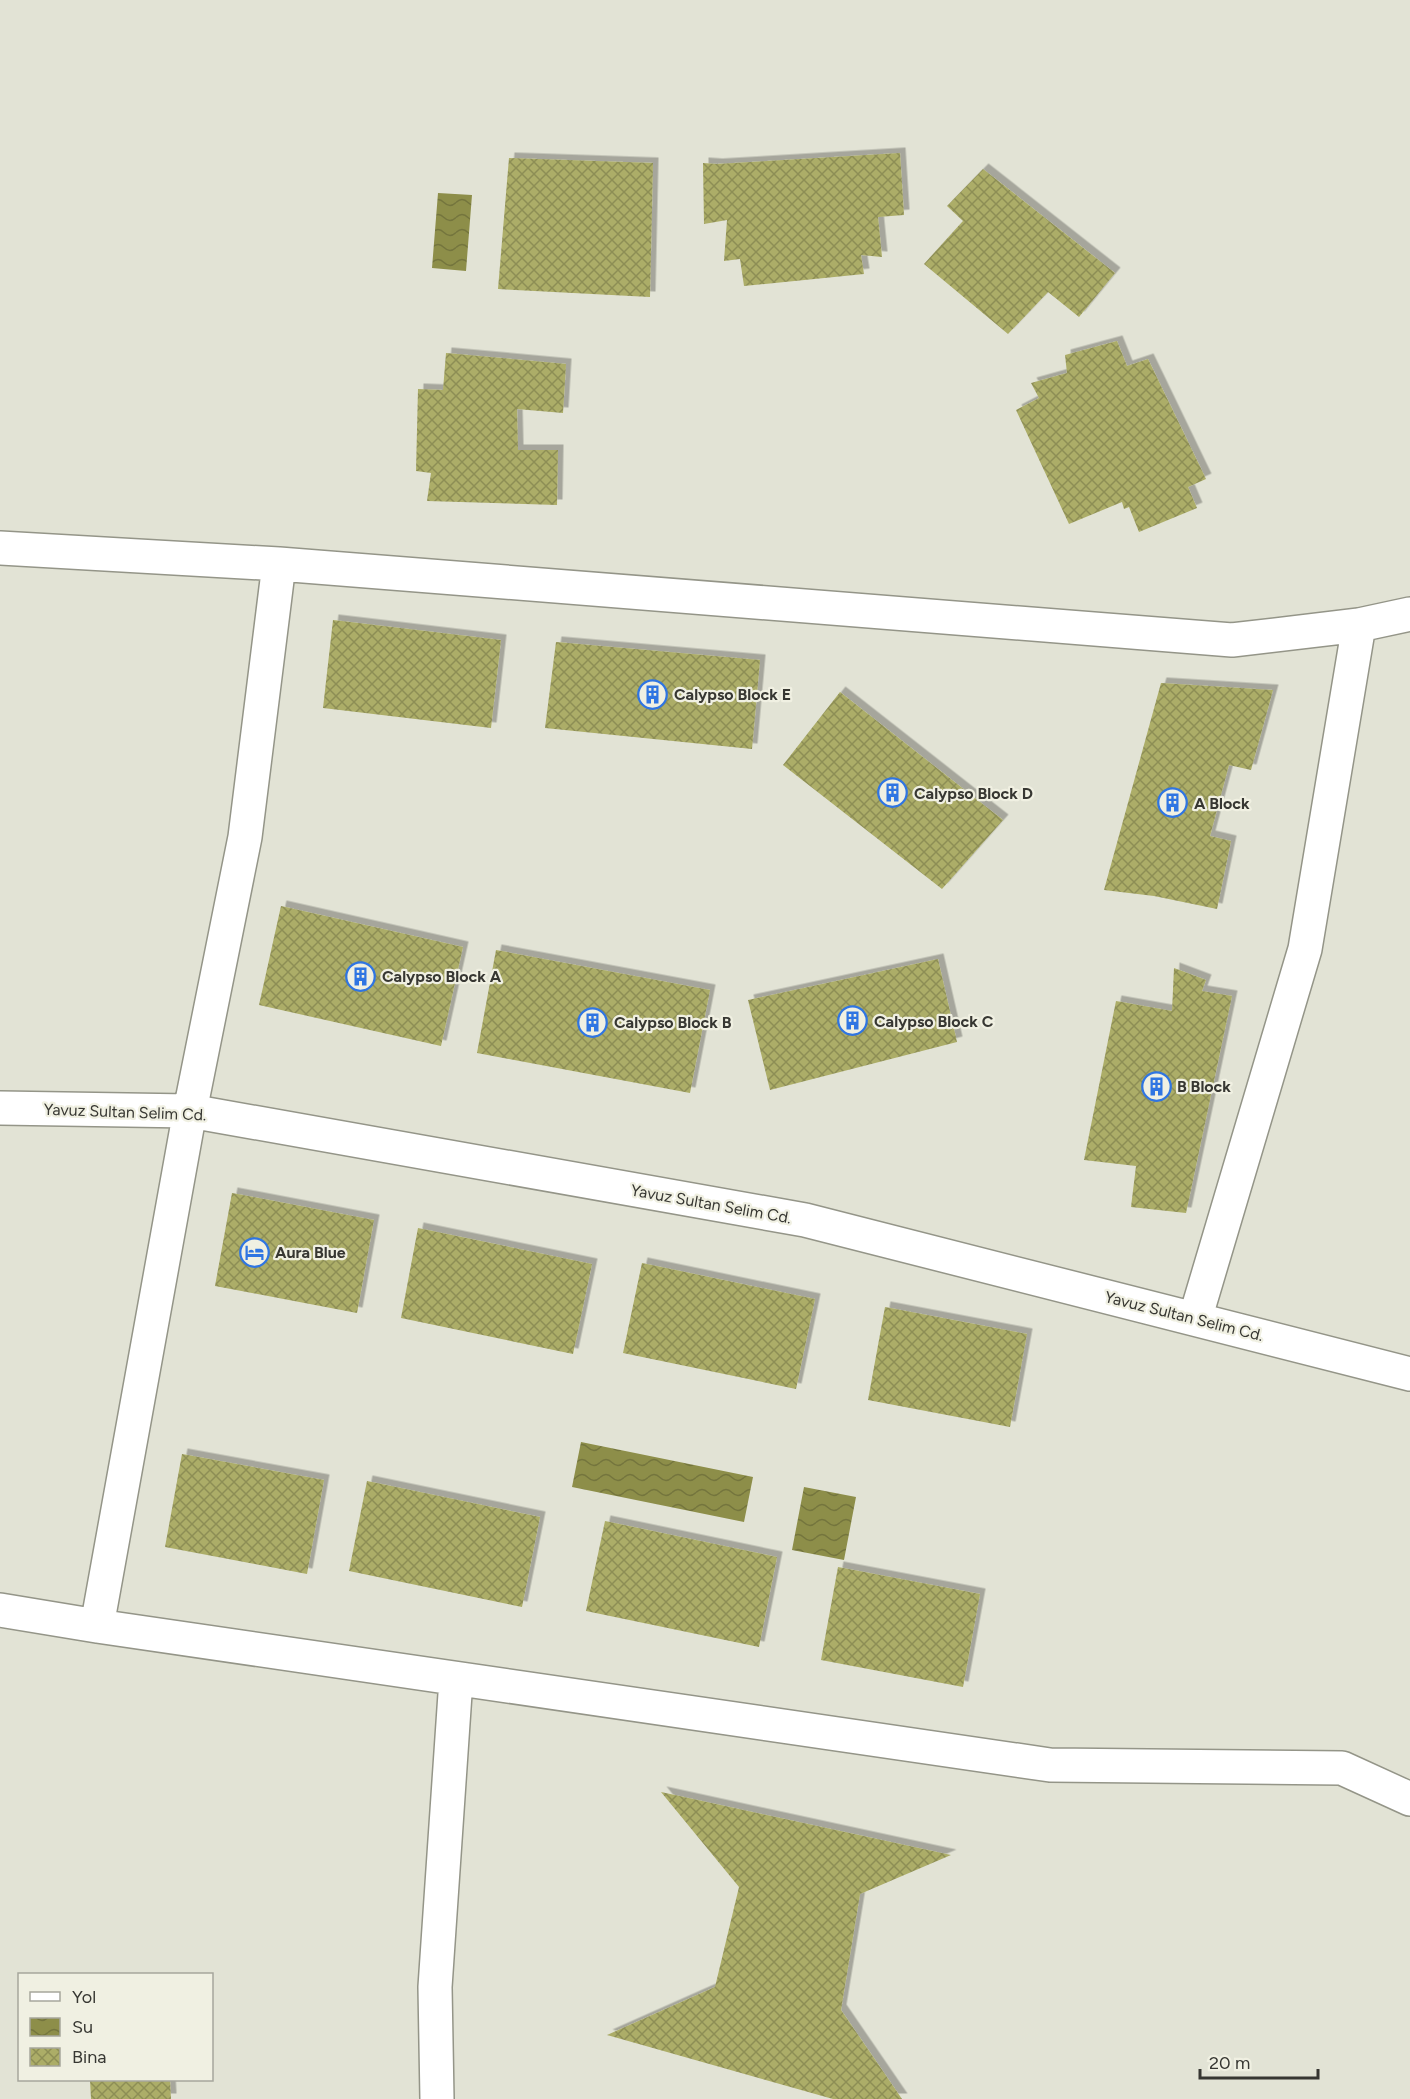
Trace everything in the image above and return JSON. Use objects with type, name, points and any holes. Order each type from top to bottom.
[{"type":"street","points":[[0,548],[279,564],[1232,640],[1359,625],[1410,614]]},
{"type":"street","points":[[98,1626],[190,1111],[245,837],[279,564]]},
{"type":"street","points":[[1195,1319],[1305,949],[1359,625]]},
{"type":"street","name":"Yavuz Sultan Selim Cd.","points":[[0,1108],[190,1111],[805,1220],[1410,1374]]},
{"type":"street","points":[[0,1610],[1050,1765],[1342,1768],[1410,1798]]},
{"type":"street","points":[[437,2099],[435,1987],[456,1678]]},
{"type":"water","points":[[438,193],[472,195],[466,271],[432,268]]},
{"type":"water","points":[[581,1442],[753,1477],[744,1522],[572,1487]]},
{"type":"water","points":[[804,1487],[856,1497],[844,1560],[792,1550]]},
{"type":"building","points":[[900,153],[904,215],[878,217],[882,257],[861,255],[864,274],[744,286],[740,259],[724,261],[727,220],[704,224],[703,163]]},
{"type":"building","points":[[509,158],[653,163],[650,297],[498,289]]},
{"type":"building","points":[[983,169],[1115,273],[1079,317],[1048,292],[1008,334],[924,264],[963,221],[947,206]]},
{"type":"building","points":[[1117,341],[1127,366],[1148,359],[1206,479],[1188,487],[1197,508],[1139,532],[1129,507],[1124,509],[1122,502],[1069,524],[1016,410],[1039,398],[1031,383],[1067,373],[1065,355]]},
{"type":"building","points":[[446,353],[566,364],[563,413],[517,409],[518,450],[558,450],[557,505],[427,501],[431,473],[416,471],[418,389],[443,390]]},
{"type":"building","points":[[333,620],[501,640],[491,728],[323,708]]},
{"type":"building","name":"Calypso Block E","points":[[556,642],[760,660],[752,749],[545,728]]},
{"type":"building","name":"A Block","points":[[1161,683],[1273,690],[1251,770],[1229,765],[1210,836],[1231,841],[1217,909],[1154,896],[1104,890]]},
{"type":"building","name":"Calypso Block D","points":[[840,692],[1003,820],[942,889],[783,765]]},
{"type":"building","name":"Calypso Block A","points":[[281,906],[463,947],[441,1046],[259,1005]]},
{"type":"building","name":"Calypso Block B","points":[[496,950],[710,990],[690,1093],[477,1053]]},
{"type":"building","name":"Calypso Block C","points":[[938,959],[957,1042],[770,1090],[748,1000]]},
{"type":"building","name":"B Block","points":[[1174,968],[1206,980],[1202,991],[1232,996],[1186,1213],[1131,1207],[1136,1166],[1084,1160],[1116,1001],[1172,1011]]},
{"type":"building","points":[[232,1193],[374,1220],[357,1313],[215,1286]]},
{"type":"building","points":[[418,1228],[592,1264],[573,1354],[401,1318]]},
{"type":"building","points":[[642,1263],[815,1299],[796,1389],[623,1353]]},
{"type":"building","points":[[885,1307],[1027,1334],[1010,1427],[868,1400]]},
{"type":"building","points":[[182,1454],[324,1480],[307,1574],[165,1547]]},
{"type":"building","points":[[367,1481],[540,1517],[522,1607],[349,1571]]},
{"type":"building","points":[[605,1521],[777,1557],[759,1647],[586,1611]]},
{"type":"building","points":[[838,1567],[980,1594],[963,1687],[821,1660]]},
{"type":"building","points":[[661,1792],[951,1855],[860,1894],[841,2010],[902,2099],[833,2099],[607,2035],[715,1987],[739,1887]]},
{"type":"building","points":[[90,2081],[170,2081],[171,2099],[91,2099]]},
{"type":"place","name":"Calypso Block E","points":[[653,694]]},
{"type":"place","name":"Calypso Block D","points":[[893,793]]},
{"type":"place","name":"A Block","points":[[1173,803]]},
{"type":"place","name":"Calypso Block A","points":[[361,976]]},
{"type":"place","name":"Calypso Block C","points":[[853,1021]]},
{"type":"place","name":"Calypso Block B","points":[[593,1022]]},
{"type":"place","name":"B Block","points":[[1156,1086]]},
{"type":"place","name":"Aura Blue","points":[[254,1252]]}]
